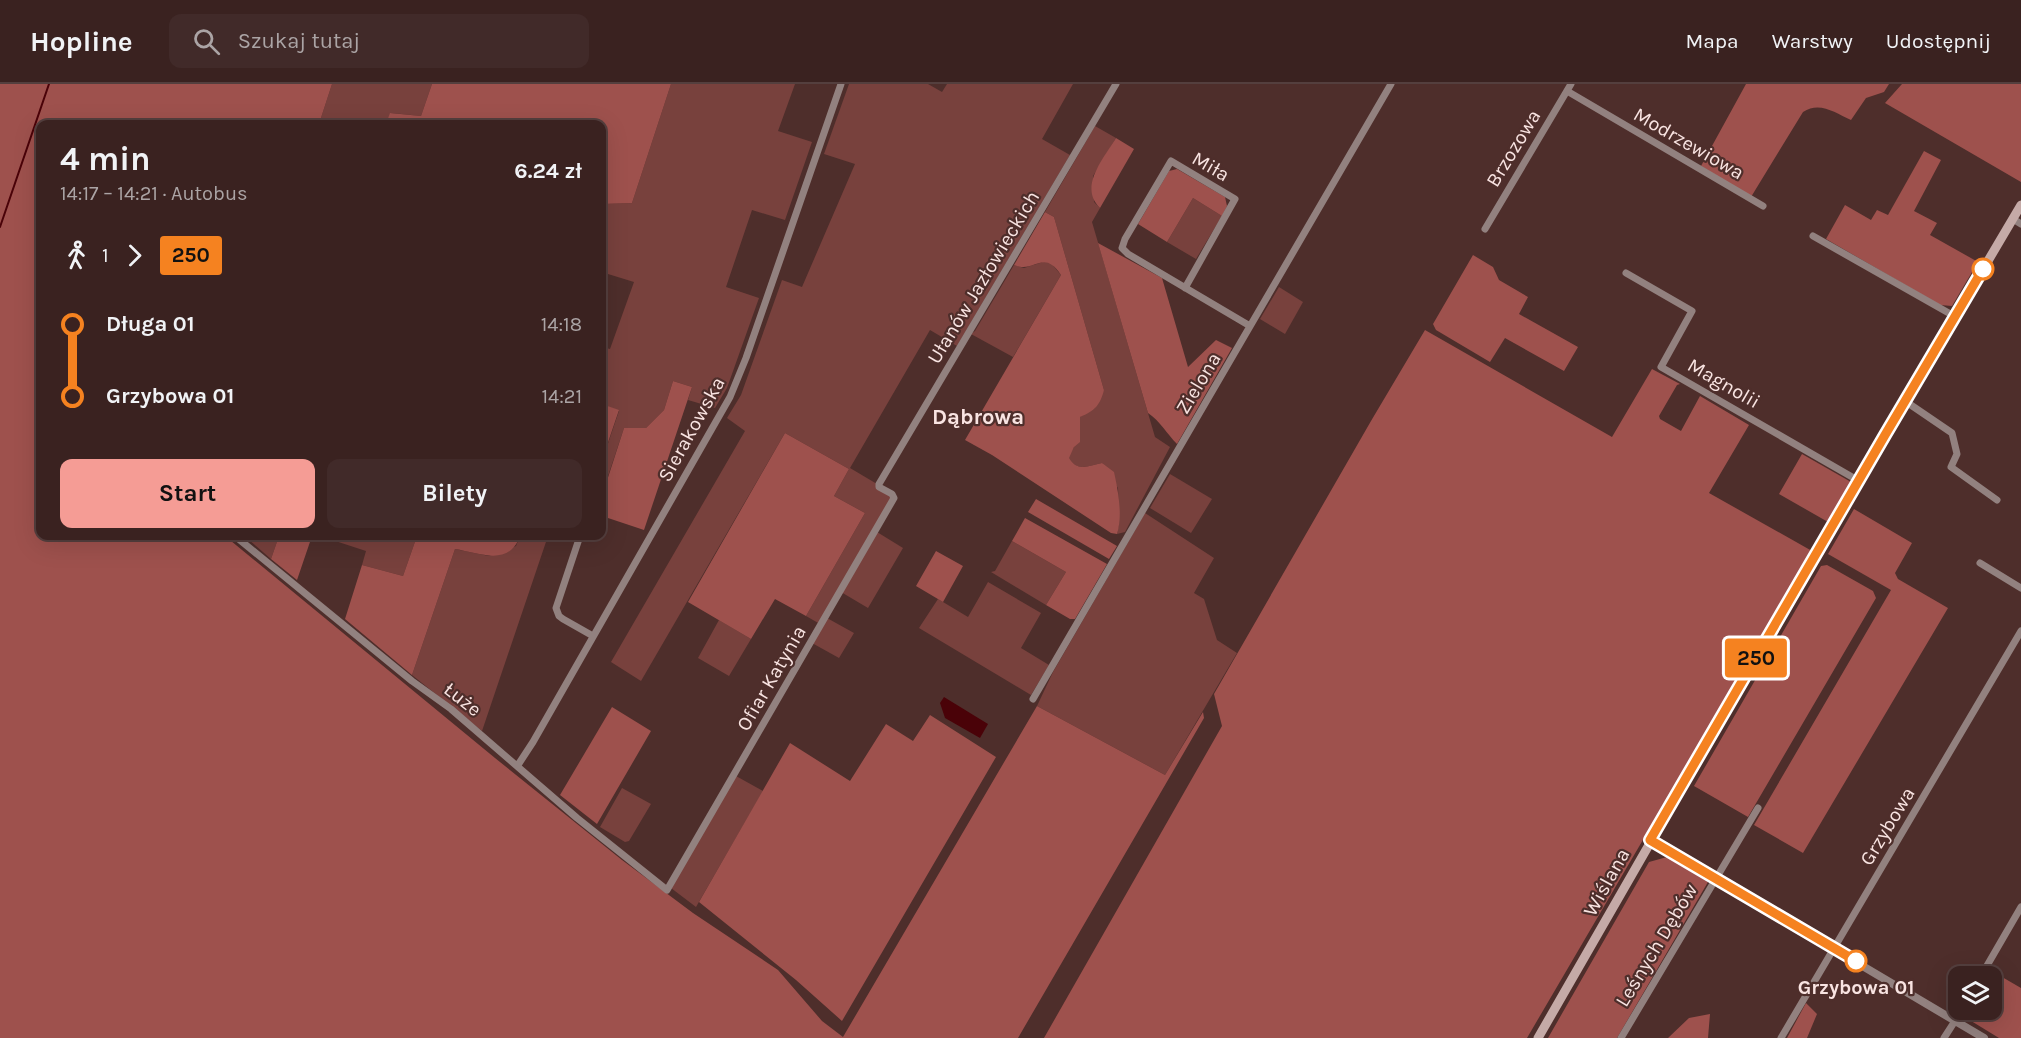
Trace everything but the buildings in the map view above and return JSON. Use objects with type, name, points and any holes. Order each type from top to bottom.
[{"type":"main road","name":"Wiślana","points":[[1538,1038],[1650,840],[1954,316],[2017,221],[2021,205]]},
{"type":"street","name":"Sierakowska","points":[[518,765],[734,388],[841,84]]},
{"type":"street","name":"Ułanów Jazłowieckich","points":[[880,487],[879,484],[1116,84]]},
{"type":"street","name":"Zielona","points":[[1034,699],[1391,84]]},
{"type":"street","name":"Modrzewiowa","points":[[1568,87],[1763,206]]},
{"type":"street","name":"Brzozowa","points":[[1485,229],[1568,87]]},
{"type":"street","name":"Miła","points":[[1185,288],[1235,198],[1171,161],[1125,239],[1122,248],[1128,254],[1185,288],[1250,326]]},
{"type":"street","points":[[1813,236],[1954,316]]},
{"type":"street","name":"Magnolii","points":[[1626,273],[1692,311],[1661,367],[1859,481]]},
{"type":"street","points":[[1905,401],[1952,433],[1957,454],[1951,467],[1997,500]]},
{"type":"street","name":"Ofiar Katynia","points":[[667,890],[894,498],[892,494],[880,487]]},
{"type":"street","name":"Łuże","points":[[240,540],[518,765],[577,818],[667,890]]},
{"type":"street","points":[[579,540],[556,608],[563,620],[593,636]]},
{"type":"street","points":[[1980,563],[2021,588]]},
{"type":"street","name":"Grzybowa","points":[[1781,1038],[2021,631]]},
{"type":"street","name":"Leśnych Dębów","points":[[1621,1038],[1758,808]]},
{"type":"street","points":[[1650,840],[1984,1038]]},
{"type":"street","points":[[1987,966],[2021,907]]},
{"type":"street","points":[[1944,1038],[1955,1021]]},
{"type":"shaded area","points":[[0,84],[332,84],[320,120],[36,120],[36,540],[230,540],[622,860],[693,913],[778,970],[822,1021],[843,1037],[1037,706],[1165,775],[1203,712],[1204,718],[1018,1038],[0,1038]]},
{"type":"shaded area","points":[[332,84],[432,84],[421,116],[391,113],[388,120],[320,120]]},
{"type":"shaded area","points":[[432,84],[671,84],[632,203],[606,204],[606,120],[387,120],[390,113],[421,116]]},
{"type":"shaded area","points":[[671,84],[795,84],[778,131],[812,142],[785,220],[752,210],[726,287],[759,298],[727,388],[715,408],[688,400],[692,387],[673,381],[664,410],[646,428],[624,428],[606,482],[606,449],[619,411],[606,406],[606,348],[610,349],[634,282],[608,274],[606,280],[606,204],[632,203]]},
{"type":"shaded area","points":[[849,84],[928,84],[942,92],[947,84],[1073,84],[1042,139],[1070,155],[957,346],[930,330],[850,468],[877,484],[876,487],[890,495],[892,500],[820,624],[806,616],[865,513],[834,496],[849,469],[785,433],[641,681],[611,662],[745,431],[727,418],[741,395],[782,280],[802,287],[855,164],[824,154]]},
{"type":"shaded area","points":[[1746,84],[1889,84],[1884,92],[1866,98],[1851,120],[1821,108],[1803,112],[1751,197],[1701,166]]},
{"type":"shaded area","points":[[1902,84],[2021,84],[2021,182],[1885,103]]},
{"type":"shaded area","points":[[1095,126],[1116,138],[1093,176],[1094,202],[1100,208],[1092,222],[1155,437],[1170,447],[1125,532],[1117,534],[1118,488],[1102,463],[1079,467],[1068,458],[1074,447],[1080,417],[1104,390],[1054,217],[1045,212]]},
{"type":"shaded area","points":[[1116,138],[1134,149],[1100,208],[1094,200],[1092,182],[1100,163]]},
{"type":"shaded area","points":[[1924,151],[1941,160],[1914,211],[1937,223],[1930,235],[1978,262],[1952,306],[1940,305],[1826,239],[1845,205],[1871,220],[1877,210],[1888,215]]},
{"type":"shaded area","points":[[1177,169],[1225,197],[1227,206],[1222,216],[1193,198],[1167,242],[1138,224],[1169,171]]},
{"type":"shaded area","points":[[1193,198],[1222,216],[1196,259],[1167,242]]},
{"type":"shaded area","points":[[1045,212],[1054,217],[1104,390],[1096,407],[1080,417],[1080,442],[1074,447],[1069,458],[1079,467],[1102,463],[1114,472],[1120,511],[1117,534],[1111,533],[992,455],[965,440],[1061,275],[1049,263],[1044,262],[1028,267],[1014,265]]},
{"type":"shaded area","points":[[1098,243],[1162,278],[1188,367],[1216,340],[1232,348],[1177,444],[1148,413]]},
{"type":"shaded area","points":[[1473,255],[1493,267],[1499,280],[1528,297],[1519,314],[1578,347],[1564,371],[1505,338],[1490,362],[1436,330],[1433,324]]},
{"type":"shaded area","points":[[1046,261],[1051,263],[1061,275],[1013,357],[971,334],[975,331],[1014,265],[1024,268]]},
{"type":"shaded area","points":[[1279,287],[1303,302],[1285,334],[1260,319]]},
{"type":"shaded area","points":[[1425,330],[1612,437],[1652,369],[1680,384],[1677,385],[1659,416],[1660,419],[1681,431],[1700,396],[1749,425],[1709,493],[1812,551],[1527,1038],[1044,1038],[1222,726],[1214,694]]},
{"type":"shaded area","points":[[673,381],[692,387],[644,530],[606,517],[606,484],[624,428],[646,428],[664,410]]},
{"type":"shaded area","points":[[606,405],[619,410],[606,448]]},
{"type":"shaded area","points":[[785,433],[849,469],[834,496],[865,513],[806,616],[775,599],[751,639],[688,602]]},
{"type":"shaded area","points":[[1802,454],[1851,482],[1828,522],[1779,494]]},
{"type":"shaded area","points":[[1170,474],[1212,499],[1191,533],[1150,508]]},
{"type":"shaded area","points":[[1036,499],[1117,546],[1109,559],[1028,512]]},
{"type":"shaded area","points":[[1854,509],[1912,543],[1895,573],[1898,579],[1948,608],[1803,853],[1754,825],[1891,590],[1828,554]]},
{"type":"shaded area","points":[[1145,513],[1214,558],[1194,593],[1204,599],[1217,640],[1237,653],[1165,775],[1037,706],[1053,672]]},
{"type":"shaded area","points":[[1025,518],[1107,564],[1075,619],[1070,619],[1046,605],[1066,572],[1012,541]]},
{"type":"shaded area","points":[[877,532],[903,548],[868,608],[841,592]]},
{"type":"shaded area","points":[[249,540],[278,540],[271,559]]},
{"type":"shaded area","points":[[278,540],[311,540],[297,580],[271,559]]},
{"type":"shaded area","points":[[332,540],[416,540],[403,576],[362,565],[366,551]]},
{"type":"shaded area","points":[[416,540],[518,540],[509,552],[501,555],[484,555],[455,549],[412,675],[345,619],[362,565],[403,576]]},
{"type":"shaded area","points":[[518,540],[547,540],[482,731],[412,675],[455,549],[489,556],[516,546]]},
{"type":"shaded area","points":[[1012,541],[1066,572],[1046,605],[991,572],[995,571]]},
{"type":"shaded area","points":[[936,551],[963,566],[943,602],[916,586]]},
{"type":"shaded area","points":[[1827,565],[1873,591],[1876,598],[1748,817],[1694,786],[1821,566]]},
{"type":"shaded area","points":[[988,582],[1041,613],[1021,648],[1049,665],[1031,695],[919,628],[938,599],[968,617]]},
{"type":"shaded area","points":[[827,618],[854,633],[839,658],[812,643]]},
{"type":"shaded area","points":[[719,620],[751,639],[729,676],[698,658]]},
{"type":"shaded area","points":[[944,697],[988,724],[980,738],[945,718],[940,703]]},
{"type":"shaded area","points":[[612,707],[651,731],[597,824],[560,795]]},
{"type":"shaded area","points":[[930,715],[996,757],[842,1021],[796,980],[699,902],[790,743],[850,781],[886,724],[913,741]]},
{"type":"shaded area","points":[[736,776],[763,791],[696,907],[671,888]]},
{"type":"shaded area","points":[[622,788],[651,804],[629,841],[625,842],[600,827]]},
{"type":"shaded area","points":[[1667,857],[1708,882],[1617,1038],[1548,1038],[1649,862]]},
{"type":"shaded area","points":[[2002,977],[2021,988],[2021,1038],[1999,1038],[1970,1020],[2002,1020]]},
{"type":"shaded area","points":[[1806,1003],[1817,1014],[1807,1038],[1787,1038]]},
{"type":"shaded area","points":[[1710,1014],[1708,1038],[1668,1038],[1689,1018]]},
{"type":"waterway","points":[[37,120],[49,84]]},
{"type":"waterway","points":[[0,227],[36,122]]},
{"type":"bus line","name":"250","points":[[1856,961],[1650,840],[1983,269]]},
{"type":"place","name":"Grzybowa 01","points":[[1856,961]]},
{"type":"district","name":"Dąbrowa","points":[[978,416]]}]
